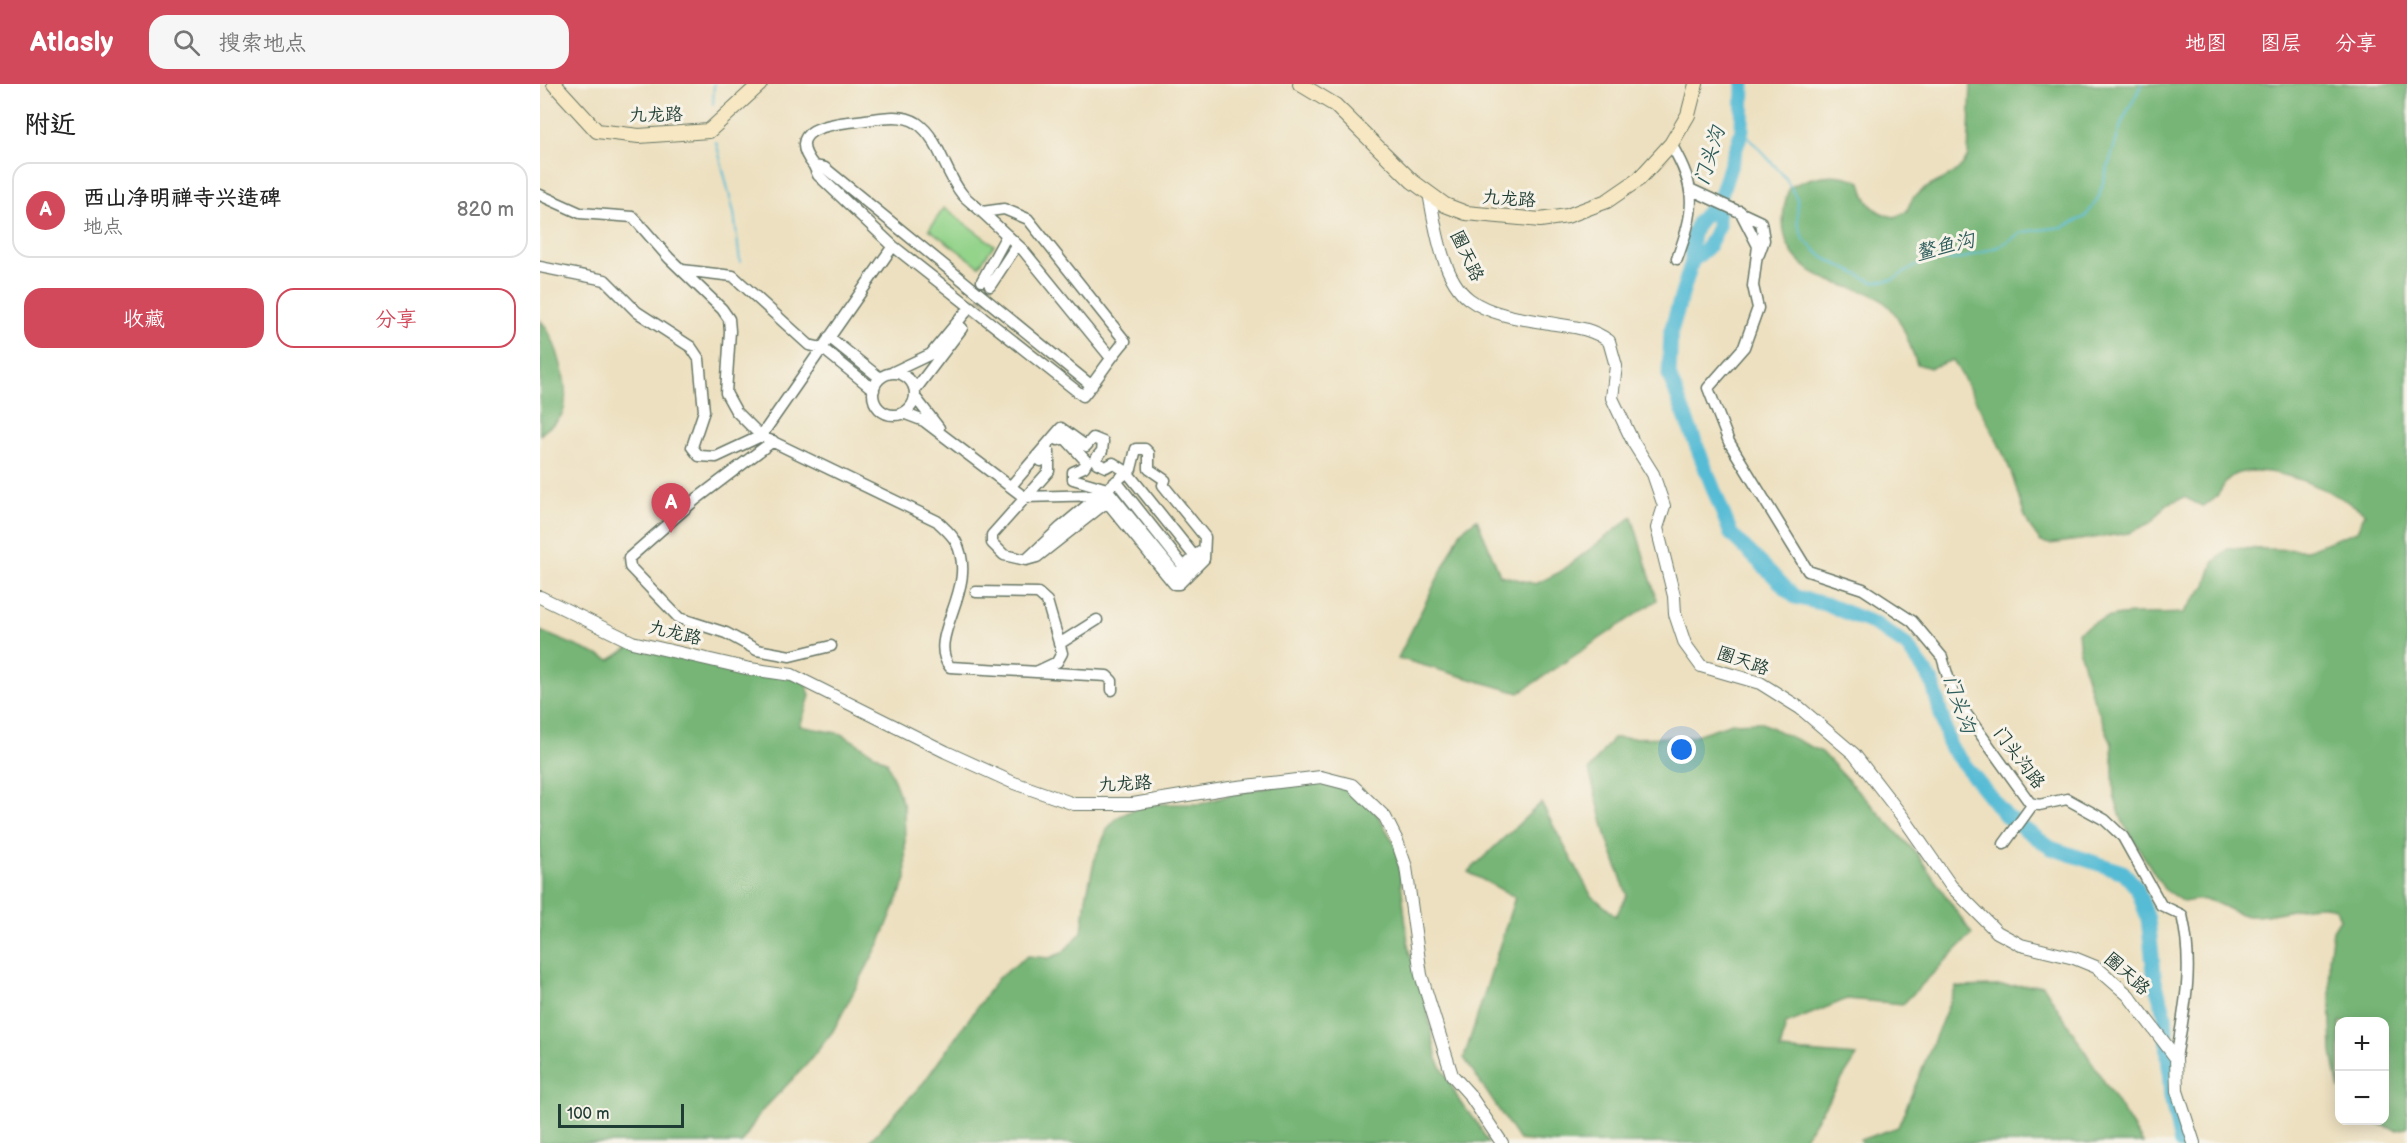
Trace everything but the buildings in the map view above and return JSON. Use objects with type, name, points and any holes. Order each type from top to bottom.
[{"type":"main road","name":"九龙路","points":[[554,84],[597,131],[639,136],[709,131],[760,84]]},
{"type":"main road","name":"九龙路","points":[[1300,84],[1335,105],[1412,181],[1445,205],[1466,213],[1540,220],[1567,216],[1608,201],[1640,180],[1671,144],[1688,115],[1696,84]]},
{"type":"street","points":[[982,212],[1004,209],[1028,219],[1125,340],[1083,396],[893,246],[818,175],[805,155],[804,146],[809,133],[823,124],[898,116],[917,123],[933,143],[962,194],[1017,245],[1111,358]]},
{"type":"street","points":[[1671,144],[1692,190],[1691,221],[1677,259]]},
{"type":"street","points":[[814,166],[825,168],[1092,386]]},
{"type":"street","name":"门头沟路","points":[[1692,190],[1740,211],[1750,228],[1758,255],[1753,286],[1758,308],[1751,330],[1744,347],[1707,388],[1729,442],[1808,571],[1863,589],[1912,621],[1942,657],[1954,697],[2030,803],[2039,806],[2067,799],[2105,820],[2123,837],[2161,905],[2182,915],[2189,945],[2188,986],[2176,1057]]},
{"type":"street","name":"圈天路","points":[[1429,193],[1438,242],[1456,285],[1468,299],[1486,309],[1530,320],[1593,330],[1609,341],[1616,366],[1612,398],[1633,442],[1653,474],[1664,506],[1657,528],[1674,596],[1675,614],[1684,644],[1701,666],[1760,683],[1800,708],[1854,754],[1905,820],[1951,886],[1997,932],[2021,945],[2074,958],[2096,967],[2128,995],[2176,1057]]},
{"type":"street","points":[[540,195],[580,213],[633,217],[729,319],[726,393],[736,411],[761,436],[937,521],[956,540],[965,565],[962,587],[942,642],[942,658],[950,667],[1107,676],[1112,681],[1112,690]]},
{"type":"street","points":[[1007,235],[986,283],[1017,245]]},
{"type":"street","points":[[540,267],[605,280],[637,312],[691,347],[699,359],[704,411],[692,447],[699,456],[716,457],[761,436],[893,246]]},
{"type":"street","points":[[681,270],[733,276],[809,345],[822,348],[874,390]]},
{"type":"street","points":[[903,413],[909,409],[915,393],[968,315],[931,354],[880,378],[874,390],[875,402],[884,412],[903,413],[924,421],[1016,491],[1105,495]]},
{"type":"street","points":[[829,337],[880,378]]},
{"type":"street","points":[[891,373],[908,378],[915,393],[947,437]]},
{"type":"street","points":[[1180,574],[1204,559],[1205,537],[1163,485],[1165,480],[1149,469],[1149,453],[1145,449],[1136,449],[1131,468],[1127,472],[1116,482],[1105,495],[1061,527],[1026,560],[1004,555],[992,543],[992,535],[1016,491],[1061,428],[1086,446],[1093,438],[1103,442],[1102,452],[1095,459],[1097,463],[1106,467],[1113,463],[1127,472],[1195,557]]},
{"type":"street","points":[[1016,491],[1059,439],[1065,438],[1088,462],[1084,467],[1073,472],[1073,479],[1105,495],[1174,584],[1180,574],[1205,548]]},
{"type":"street","points":[[773,441],[695,500],[629,558],[630,567],[679,618],[726,633],[757,650],[790,656],[831,646]]},
{"type":"street","points":[[1116,482],[1180,574]]},
{"type":"street","points":[[976,592],[1038,593],[1047,602],[1062,653],[1057,662],[1035,672]]},
{"type":"street","name":"九龙路","points":[[540,597],[632,642],[750,669],[792,675],[946,752],[1014,783],[1074,804],[1133,804],[1230,788],[1321,777],[1352,785],[1385,817],[1397,841],[1406,867],[1421,975],[1452,1074],[1469,1094],[1502,1143]]},
{"type":"street","points":[[1059,644],[1097,620]]},
{"type":"street","points":[[2004,844],[2033,804]]},
{"type":"street","points":[[2176,1057],[2177,1091],[2194,1143]]},
{"type":"green space","points":[[1971,84],[2407,84],[2407,1128],[2397,1130],[2380,1125],[2389,1125],[2389,1017],[2335,1017],[2335,1068],[2332,1052],[2329,959],[2333,930],[2340,919],[2336,908],[2314,906],[2249,916],[2206,900],[2183,902],[2164,889],[2123,823],[2114,796],[2112,744],[2091,693],[2080,653],[2078,632],[2091,624],[2116,616],[2183,613],[2206,585],[2213,563],[2229,548],[2307,550],[2357,531],[2365,513],[2338,496],[2305,481],[2270,472],[2254,471],[2230,477],[2217,496],[2202,506],[2184,497],[2167,504],[2152,522],[2129,533],[2050,544],[2041,542],[2025,515],[2009,467],[1996,440],[1953,360],[1930,368],[1917,364],[1896,315],[1885,303],[1869,293],[1839,284],[1808,269],[1797,260],[1785,236],[1783,221],[1789,188],[1806,180],[1833,175],[1852,178],[1861,182],[1868,201],[1876,210],[1895,217],[1906,212],[1914,197],[1922,191],[1958,170],[1968,156]]},
{"type":"green space","points":[[944,208],[994,245],[979,266],[929,229]]},
{"type":"green space","points":[[540,320],[557,352],[565,395],[561,416],[540,435]]},
{"type":"green space","points":[[1632,517],[1657,600],[1519,693],[1398,658],[1461,531],[1477,519],[1500,575],[1536,584],[1560,572]]},
{"type":"green space","points":[[540,631],[610,660],[630,647],[805,679],[810,696],[800,726],[842,734],[887,762],[904,807],[906,879],[880,942],[833,1031],[807,1064],[759,1114],[742,1143],[540,1143]]},
{"type":"green space","points":[[1760,722],[1822,752],[1917,854],[1972,934],[1903,1004],[1847,999],[1786,1024],[1780,1050],[1857,1056],[1801,1143],[1551,1143],[1519,1140],[1464,1058],[1515,897],[1468,872],[1541,803],[1591,895],[1616,916],[1627,895],[1607,838],[1589,770],[1613,738],[1690,737],[1732,723]]},
{"type":"green space","points":[[1307,779],[1362,789],[1397,848],[1409,951],[1426,1004],[1437,1059],[1460,1102],[1478,1124],[1488,1143],[868,1143],[924,1082],[998,978],[1028,956],[1049,958],[1062,953],[1082,932],[1086,898],[1095,858],[1108,828],[1118,817],[1145,804],[1201,804],[1236,793]]},
{"type":"green space","points":[[2043,985],[2143,1143],[1861,1143],[1860,1140],[1898,1127],[1956,987]]},
{"type":"waterway","points":[[713,104],[714,84]]},
{"type":"waterway","name":"门头沟","points":[[1743,84],[1742,130],[1718,204],[1718,227],[1708,247],[1692,261],[1671,331],[1669,375],[1731,534],[1795,597],[1825,604],[1875,624],[1907,646],[1932,681],[1950,747],[2006,816],[2051,848],[2123,872],[2137,888],[2148,919],[2155,982],[2165,1014],[2171,1096],[2181,1143]]},
{"type":"waterway","name":"鳌鱼沟","points":[[1742,130],[1785,177],[1797,199],[1798,224],[1804,240],[1824,258],[1873,282],[1892,280],[1924,261],[1961,259],[2000,246],[2023,232],[2063,227],[2085,217],[2098,199],[2122,122],[2142,84]]},
{"type":"waterway","points":[[716,142],[734,213],[740,262]]},
{"type":"waterway","name":"门头沟","points":[[1692,261],[1691,251],[1695,228],[1704,216],[1718,204]]},
{"type":"tunnel","points":[[970,317],[990,286]]},
{"type":"place","name":"西山净明禅寺兴造碑","points":[[671,533]]}]
